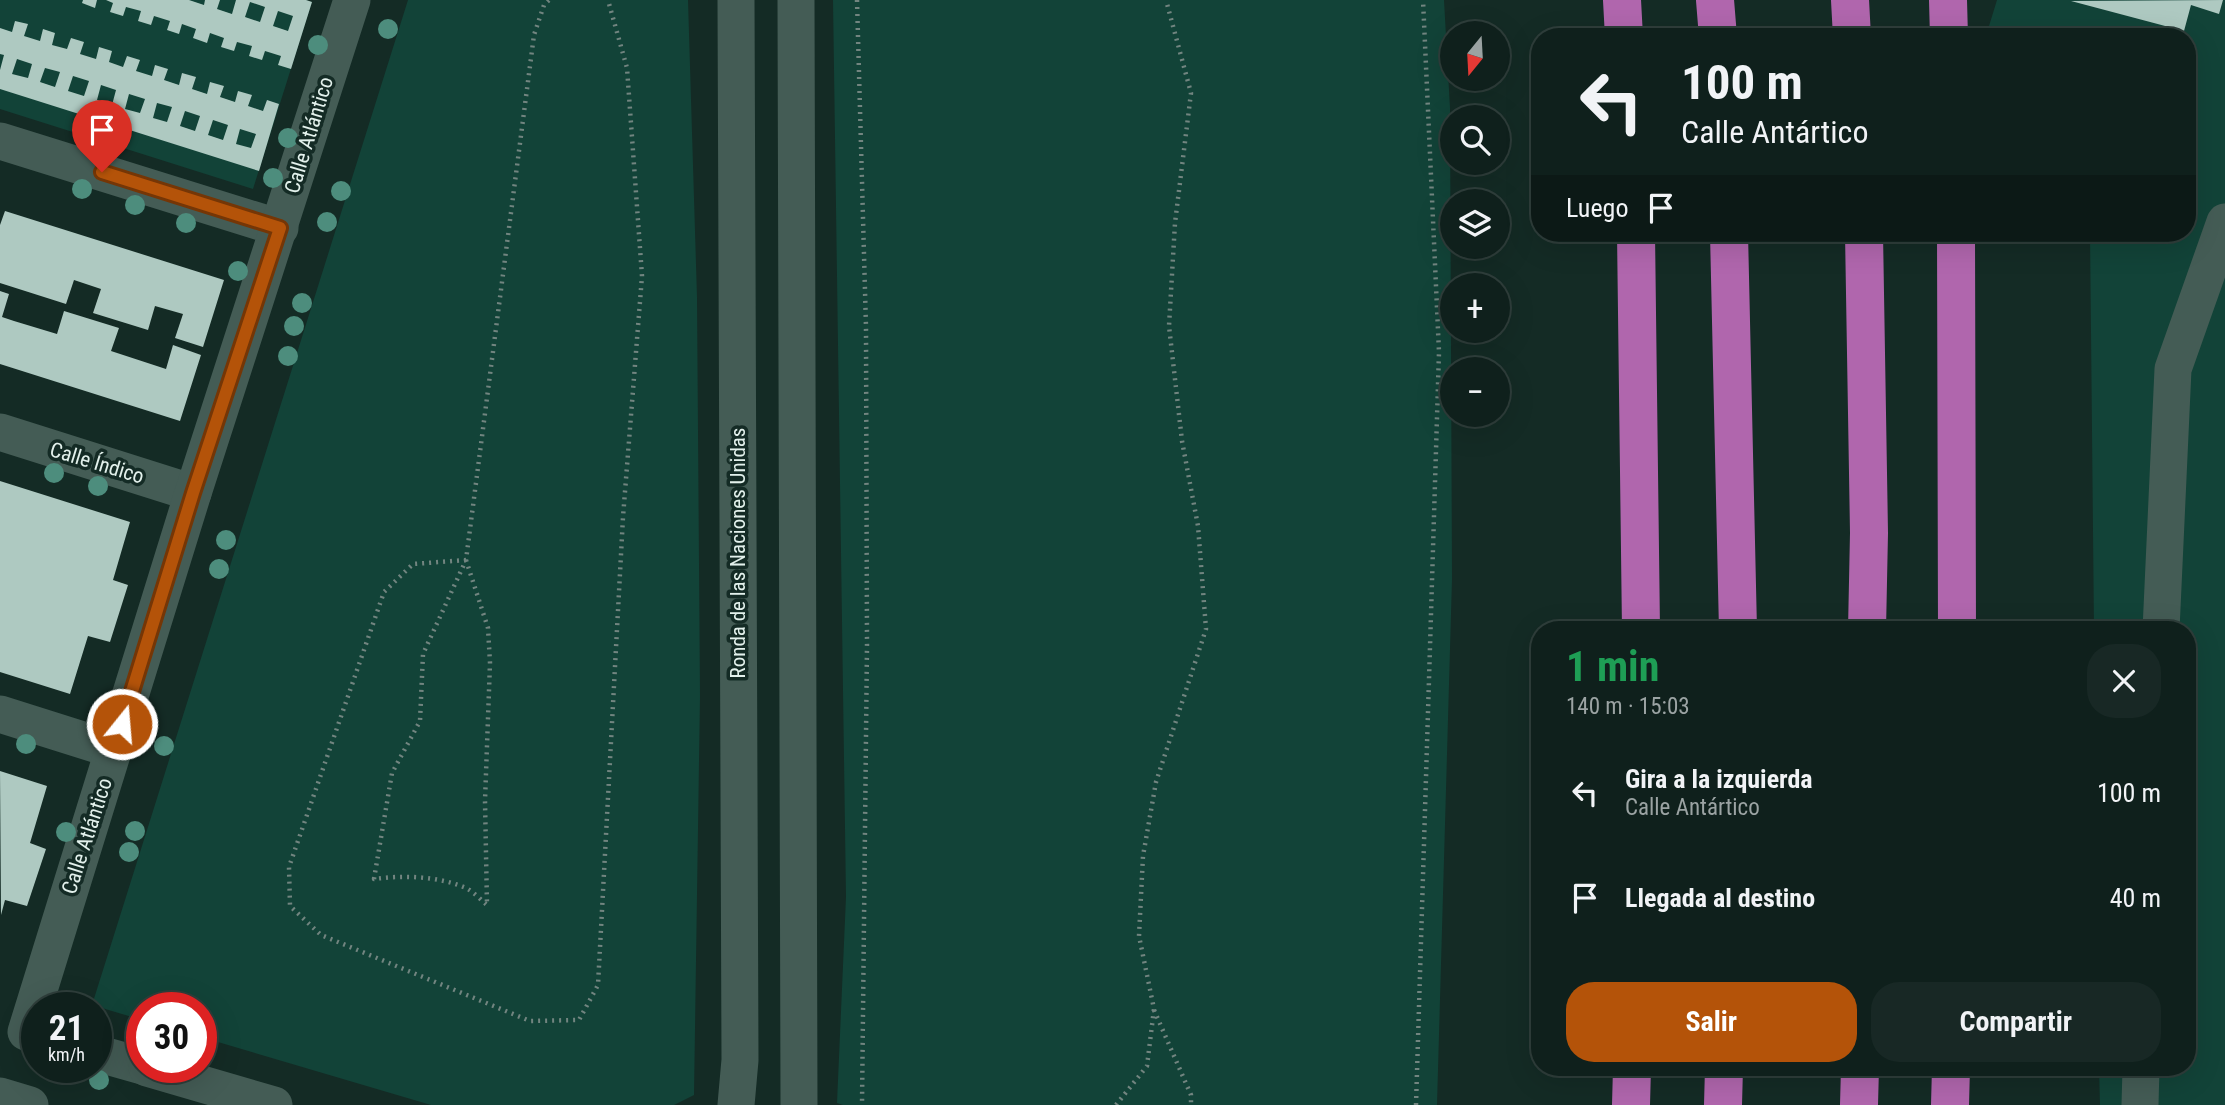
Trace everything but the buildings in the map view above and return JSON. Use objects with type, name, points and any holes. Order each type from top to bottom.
[{"type":"highway","points":[[1622,0],[1624,28]]},
{"type":"highway","points":[[1715,0],[1717,28]]},
{"type":"highway","points":[[1850,0],[1852,28]]},
{"type":"highway","points":[[1948,0],[1949,28]]},
{"type":"highway","points":[[1636,242],[1641,621]]},
{"type":"highway","points":[[1729,242],[1738,621]]},
{"type":"highway","points":[[1864,242],[1869,533],[1867,621]]},
{"type":"highway","points":[[1956,242],[1957,621]]},
{"type":"highway","points":[[1631,1105],[1632,1076]]},
{"type":"highway","points":[[1723,1105],[1724,1076]]},
{"type":"highway","points":[[1859,1105],[1860,1076]]},
{"type":"highway","points":[[1950,1105],[1951,1076]]},
{"type":"street","name":"Calle Atlántico","points":[[34,992],[114,750],[193,493],[352,0]]},
{"type":"street","name":"Ronda de las Naciones Unidas","points":[[736,0],[740,1031],[736,1105]]},
{"type":"street","points":[[796,0],[799,1105]]},
{"type":"street","points":[[0,141],[280,228]]},
{"type":"street","points":[[2161,621],[2174,369],[2225,222]]},
{"type":"street","name":"Calle Índico","points":[[0,432],[193,493]]},
{"type":"street","points":[[0,714],[114,750]]},
{"type":"street","points":[[2140,1105],[2141,1076]]},
{"type":"street","points":[[198,1083],[274,1105]]},
{"type":"street","points":[[0,1096],[30,1105]]},
{"type":"path","points":[[466,560],[488,628],[490,663],[485,801],[487,905],[467,889],[440,881],[399,875],[374,879],[392,774],[420,721],[423,654],[466,560],[534,35],[544,5],[549,0]]},
{"type":"path","points":[[466,560],[412,564],[384,592],[289,867],[290,906],[321,935],[530,1021],[579,1020],[598,985],[623,517],[642,276],[627,68],[608,0]]},
{"type":"path","points":[[857,0],[866,355],[867,644],[862,1105]]},
{"type":"path","points":[[1166,0],[1191,93],[1175,223],[1170,326],[1182,441],[1198,526],[1206,629],[1156,782],[1143,856],[1139,936],[1154,1009],[1191,1096],[1191,1105]]},
{"type":"path","points":[[1416,1105],[1439,352],[1423,0]]},
{"type":"path","points":[[1116,1105],[1147,1066],[1154,1009]]},
{"type":"green space","points":[[0,0],[312,2],[253,189],[0,109]]},
{"type":"green space","points":[[408,0],[688,0],[697,297],[700,696],[694,1095],[674,1105],[431,1105],[217,1042],[217,992],[126,992],[126,1015],[112,1011],[112,992],[96,992]]},
{"type":"green space","points":[[833,0],[1444,0],[1445,21],[1440,21],[1440,91],[1449,91],[1450,105],[1440,105],[1440,175],[1450,175],[1450,189],[1440,189],[1440,259],[1451,259],[1451,273],[1440,273],[1440,343],[1451,343],[1451,357],[1440,357],[1440,427],[1451,427],[1452,579],[1437,1105],[837,1103],[846,897]]},
{"type":"green space","points":[[1997,0],[2225,0],[2225,1105],[2100,1105],[2099,1076],[2196,1076],[2196,621],[2094,621],[2090,242],[2196,242],[2196,28],[1989,26]]},
{"type":"route","points":[[102,172],[280,228],[193,493],[122,724]]}]
